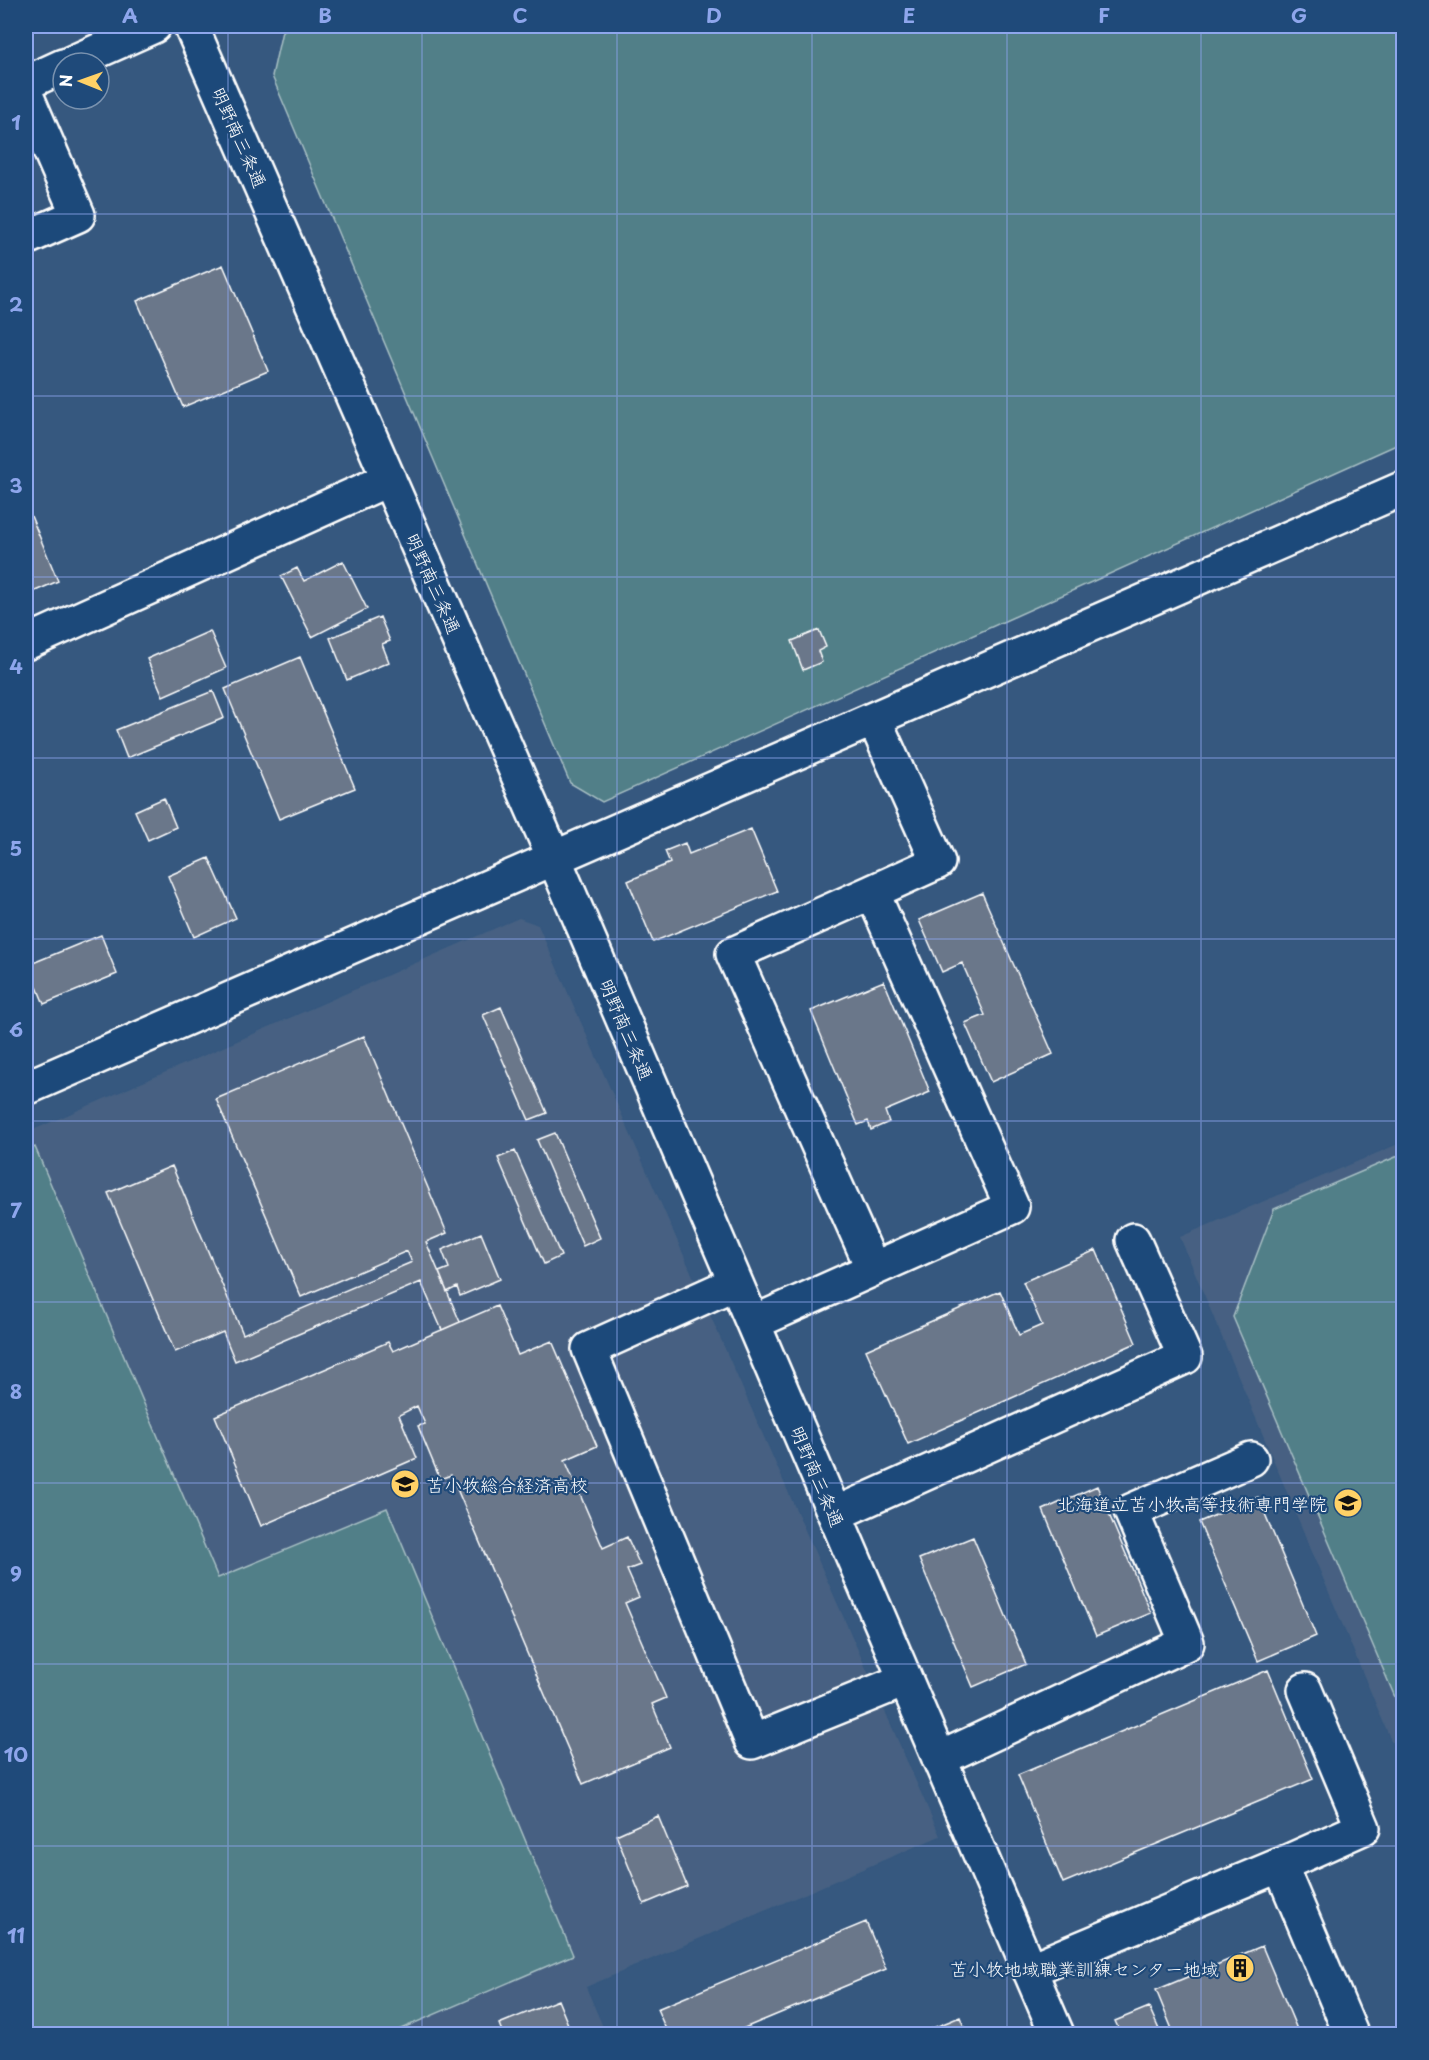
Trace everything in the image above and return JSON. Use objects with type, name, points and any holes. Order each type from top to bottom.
[{"type":"street","points":[[98,51],[154,26]]},
{"type":"street","name":"明野南三条通","points":[[191,26],[554,858],[1057,2034]]},
{"type":"street","points":[[26,83],[51,72]]},
{"type":"street","points":[[26,95],[78,215],[26,238]]},
{"type":"street","points":[[26,643],[389,479]]},
{"type":"street","points":[[26,1088],[1404,488]]},
{"type":"street","points":[[873,1269],[734,954],[938,862],[874,719]]},
{"type":"street","points":[[753,1323],[1012,1207],[872,892]]},
{"type":"street","points":[[835,1514],[1185,1357],[1133,1240]]},
{"type":"street","points":[[735,1283],[589,1349],[752,1742],[905,1680]]},
{"type":"street","points":[[939,1759],[1187,1643],[1131,1511],[1251,1459]]},
{"type":"street","points":[[1029,1970],[1363,1828],[1305,1690]]},
{"type":"street","points":[[1280,1865],[1351,2034]]},
{"type":"shaded area","name":"苫小牧総合経済高校","points":[[519,918],[538,925],[940,1836],[586,1987],[606,2034],[26,2034],[26,1133]]},
{"type":"shaded area","name":"北海道立苫小牧高等技術専門学院","points":[[1403,1142],[1403,1769],[1180,1237]]},
{"type":"green space","points":[[294,26],[1403,26],[1403,442],[602,802],[570,783],[272,76],[282,31]]},
{"type":"green space","points":[[35,1147],[218,1578],[387,1508],[573,1955],[389,2034],[26,2034],[26,1151]]},
{"type":"green space","name":"北海道立苫小牧高等技術専門学院","points":[[1403,1154],[1403,1716],[1233,1317],[1274,1209]]},
{"type":"building","points":[[223,265],[268,371],[183,407],[137,301]]},
{"type":"building","points":[[26,504],[58,581],[26,595]]},
{"type":"building","points":[[343,561],[367,609],[312,637],[281,576],[297,568],[304,581]]},
{"type":"building","points":[[380,617],[390,641],[382,644],[389,662],[347,680],[330,638]]},
{"type":"building","points":[[819,630],[826,647],[818,651],[822,662],[803,670],[792,641]]},
{"type":"building","points":[[210,631],[226,668],[163,696],[147,659]]},
{"type":"building","points":[[300,657],[355,788],[279,819],[225,689]]},
{"type":"building","points":[[213,691],[224,718],[127,758],[116,730]]},
{"type":"building","points":[[164,798],[176,827],[148,840],[135,811]]},
{"type":"building","points":[[751,829],[777,891],[653,942],[628,881],[670,863],[665,851],[685,843],[689,854]]},
{"type":"building","points":[[209,858],[236,918],[194,937],[168,876]]},
{"type":"building","points":[[982,893],[1053,1054],[991,1082],[965,1023],[985,1015],[962,963],[942,972],[919,920]]},
{"type":"building","points":[[101,935],[117,974],[44,1004],[28,965]]},
{"type":"building","points":[[884,981],[930,1092],[885,1111],[889,1122],[871,1130],[868,1121],[858,1125],[811,1011]]},
{"type":"building","points":[[501,1007],[547,1113],[529,1120],[483,1015]]},
{"type":"building","points":[[364,1036],[447,1233],[426,1242],[460,1322],[442,1330],[421,1282],[235,1361],[223,1332],[175,1352],[108,1193],[172,1166],[243,1334],[412,1262],[407,1251],[301,1297],[216,1099]]},
{"type":"building","points":[[555,1133],[600,1238],[583,1246],[537,1140]]},
{"type":"building","points":[[515,1151],[561,1256],[544,1264],[498,1158]]},
{"type":"building","points":[[481,1233],[500,1279],[460,1296],[457,1287],[447,1292],[439,1272],[449,1268],[442,1250]]},
{"type":"building","points":[[1096,1250],[1136,1343],[908,1444],[866,1350],[1000,1291],[1019,1335],[1042,1325],[1023,1282]]},
{"type":"building","points":[[497,1306],[518,1355],[552,1341],[597,1446],[565,1460],[603,1548],[627,1537],[640,1565],[627,1570],[639,1597],[625,1603],[666,1698],[652,1704],[670,1747],[583,1784],[451,1475],[440,1479],[418,1426],[425,1424],[417,1406],[399,1415],[417,1458],[261,1526],[215,1416],[388,1342],[393,1351]]},
{"type":"building","points":[[1097,1486],[1151,1613],[1096,1636],[1043,1510]]},
{"type":"building","points":[[1258,1497],[1316,1636],[1258,1661],[1199,1522]]},
{"type":"building","points":[[973,1537],[1026,1664],[973,1687],[919,1559]]},
{"type":"building","points":[[1268,1670],[1313,1779],[1063,1883],[1018,1775]]},
{"type":"building","points":[[658,1816],[687,1886],[644,1904],[616,1835]]},
{"type":"building","points":[[866,1922],[886,1969],[730,2034],[668,2034],[657,2009]]},
{"type":"building","name":"苫小牧地域職業訓練センター地域","points":[[1262,1946],[1299,2034],[1174,2034],[1156,1990]]},
{"type":"building","points":[[558,2000],[572,2034],[503,2034],[499,2024]]},
{"type":"building","points":[[1149,2007],[1161,2034],[1121,2034],[1115,2021]]},
{"type":"building","points":[[960,2017],[967,2034],[918,2034]]},
{"type":"place","name":"苫小牧総合経済高校","points":[[405,1484]]},
{"type":"place","name":"北海道立苫小牧高等技術専門学院","points":[[1348,1503]]},
{"type":"place","name":"苫小牧地域職業訓練センター地域","points":[[1240,1968]]}]
